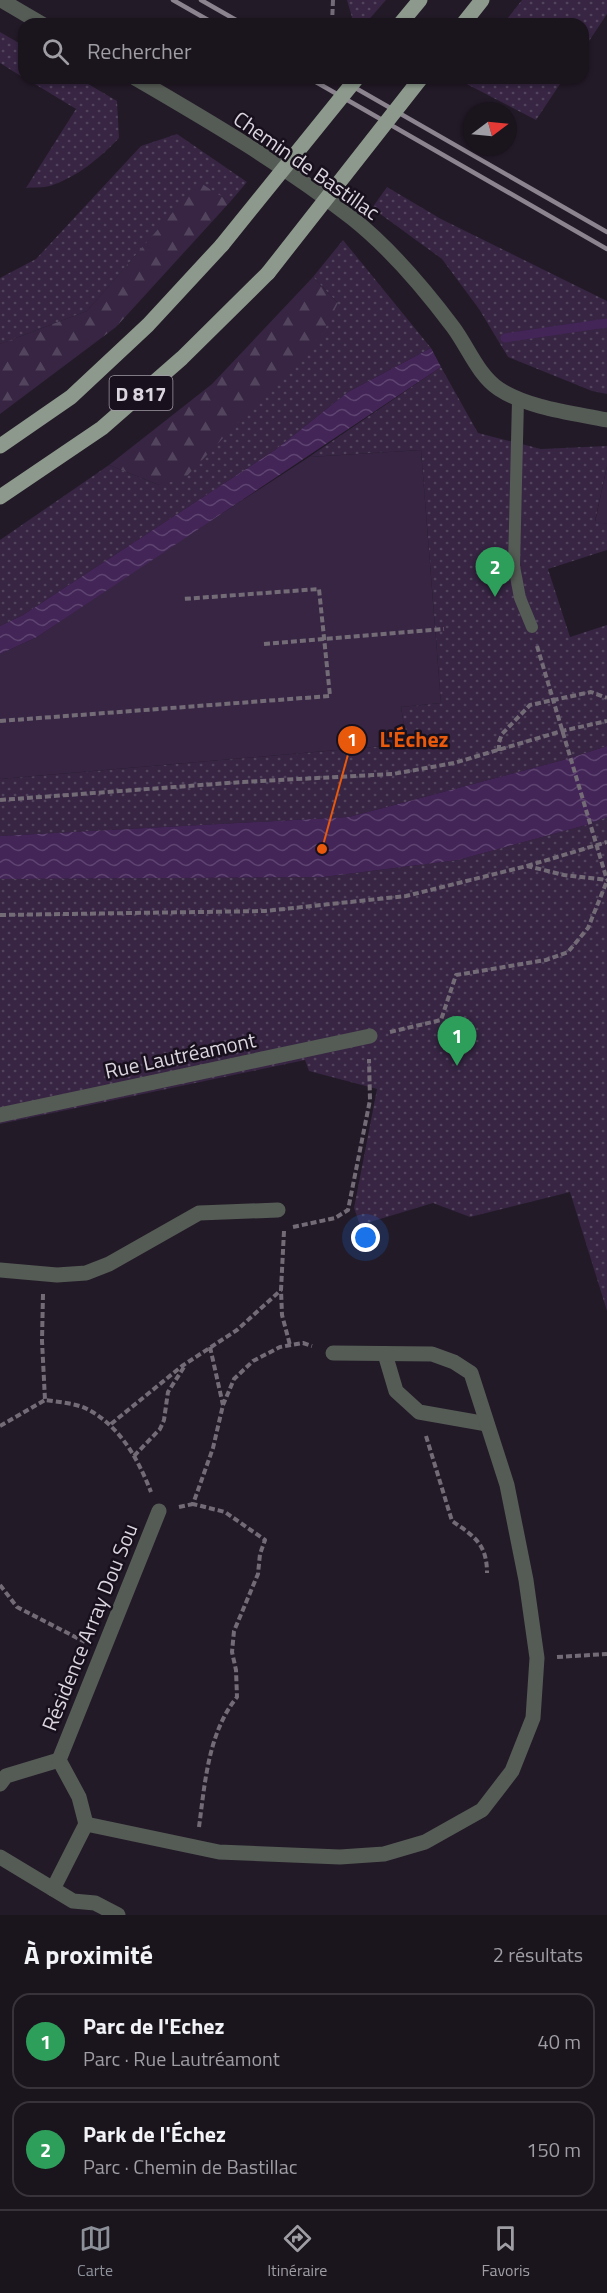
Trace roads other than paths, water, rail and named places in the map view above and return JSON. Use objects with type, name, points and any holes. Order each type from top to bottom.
[{"type":"main road","points":[[405,18],[420,0]]},
{"type":"main road","points":[[468,18],[482,0]]},
{"type":"main road","name":"D 817","points":[[0,446],[71,397],[148,325],[222,245],[352,84]]},
{"type":"main road","name":"D 817","points":[[0,497],[102,428],[182,358],[268,273],[416,84]]},
{"type":"street","points":[[1,0],[32,18]]},
{"type":"street","name":"Chemin de Bastillac","points":[[145,84],[265,156],[352,218],[408,268],[455,329],[481,371],[497,388],[518,400],[607,420]]},
{"type":"street","name":"Rue Lautréamont","points":[[0,1114],[370,1036]]},
{"type":"street","points":[[0,1270],[57,1275],[86,1273],[109,1263],[199,1213],[278,1210]]},
{"type":"street","points":[[54,1889],[86,1824],[219,1852],[340,1857],[384,1854],[425,1842],[482,1810],[512,1771],[533,1718],[537,1658],[526,1580],[507,1485],[471,1374],[454,1362],[432,1354],[333,1353]]},
{"type":"street","points":[[385,1354],[396,1391],[419,1412],[487,1424]]},
{"type":"street","name":"Résidence Array Dou Sou","points":[[86,1824],[79,1797],[59,1760],[159,1511]]},
{"type":"street","name":"Résidence Array Dou Sou","points":[[2,1778],[59,1760]]},
{"type":"street","points":[[0,1857],[54,1889],[70,1908],[95,1903],[118,1915]]},
{"type":"lane","points":[[518,400],[514,566],[520,598],[532,627]]},
{"type":"water","points":[[431,348],[441,367],[37,637],[0,654],[0,626],[23,615],[275,450],[348,392]]},
{"type":"water","points":[[607,746],[607,817],[586,825],[458,860],[323,877],[0,879],[0,836],[349,817],[567,759]]},
{"type":"waterway","points":[[505,338],[607,323]]},
{"type":"railway","points":[[173,0],[204,18]]},
{"type":"railway","points":[[201,0],[232,18]]},
{"type":"railway","points":[[319,84],[607,249]]},
{"type":"railway","points":[[348,84],[607,232]]},
{"type":"place","name":"Park de l'Échez","points":[[495,597]]},
{"type":"place","name":"L'Échez","points":[[322,849]]},
{"type":"place","name":"Parc de l'Echez","points":[[457,1066]]}]
